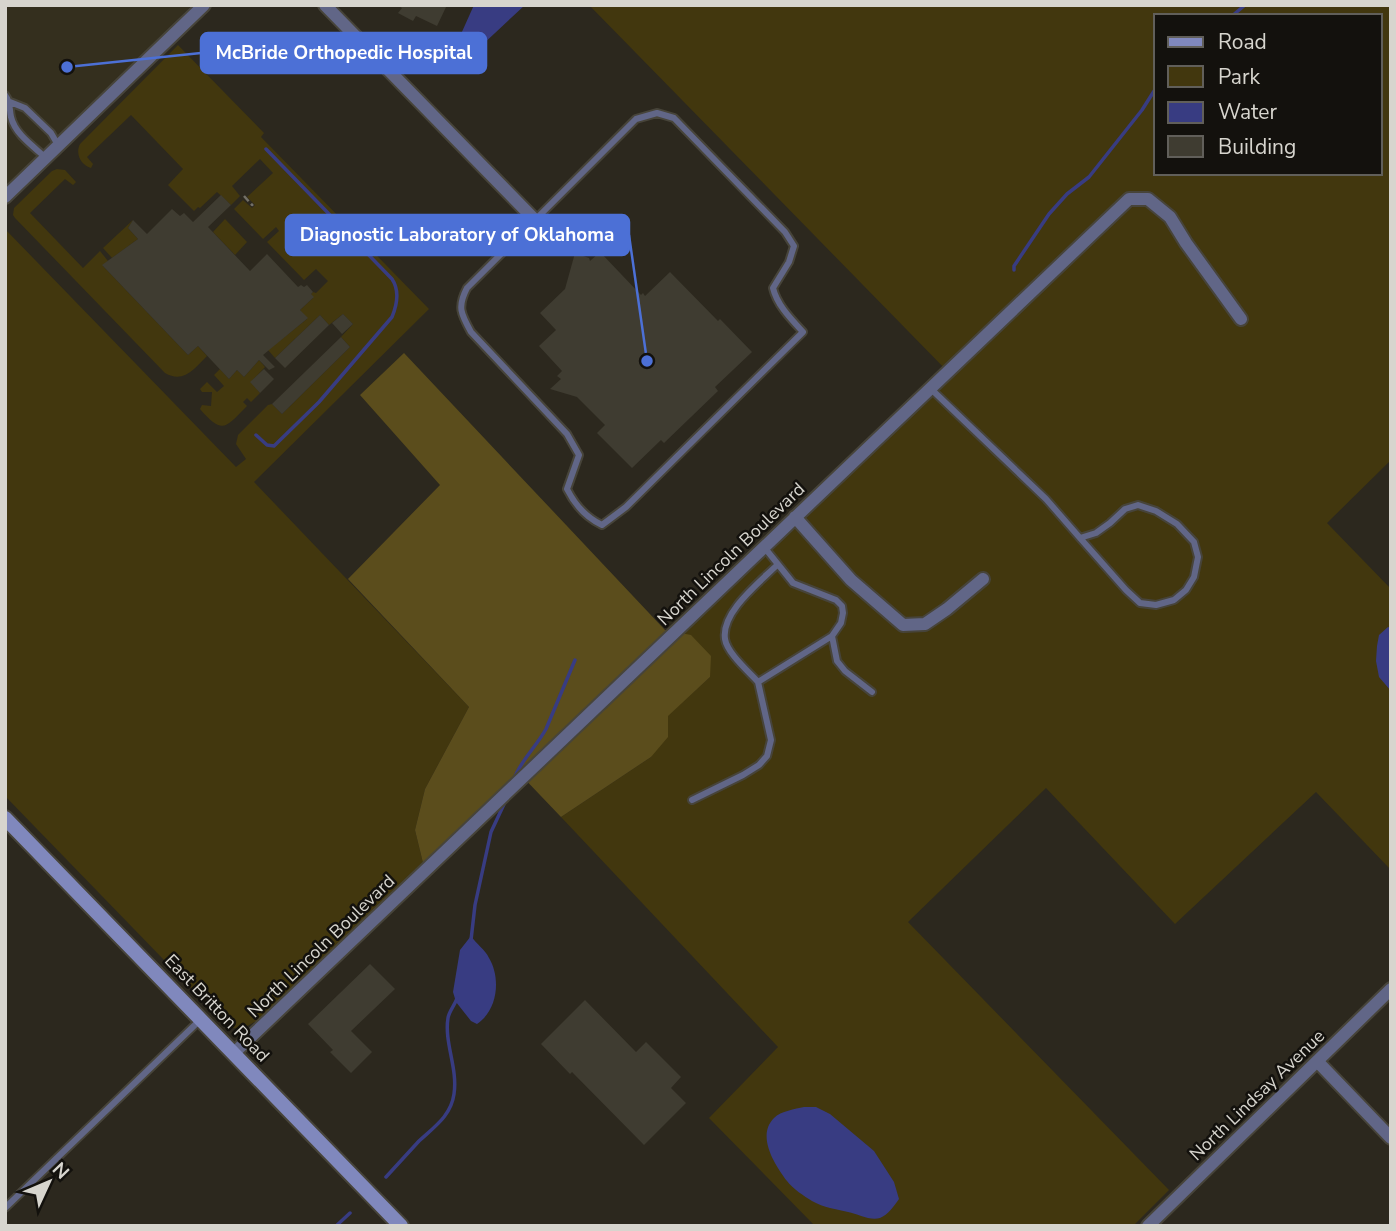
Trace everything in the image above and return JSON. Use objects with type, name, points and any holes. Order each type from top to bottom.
[{"type":"main road","name":"East Britton Road","points":[[5,818],[401,1226]]},
{"type":"street","points":[[5,197],[204,5]]},
{"type":"street","points":[[325,5],[535,220]]},
{"type":"street","name":"North Lincoln Boulevard","points":[[233,1053],[1129,199],[1148,199],[1170,217],[1241,319]]},
{"type":"street","points":[[795,517],[851,580],[903,625],[925,624],[983,579]]},
{"type":"street","name":"North Lindsay Avenue","points":[[1148,1226],[1391,989]]},
{"type":"street","points":[[1317,1061],[1391,1138]]},
{"type":"lane","points":[[5,95],[10,102],[11,118],[20,133],[45,157]]},
{"type":"lane","points":[[10,102],[25,108],[51,133],[58,145]]},
{"type":"lane","points":[[657,113],[674,118],[785,232],[794,246],[789,262],[773,288],[775,296],[803,332],[626,508],[602,525],[576,505],[567,489],[579,455],[567,434],[471,332],[461,315],[461,300],[467,288],[535,220],[636,119],[657,113]]},
{"type":"lane","points":[[930,387],[1046,499],[1080,538],[1126,590],[1140,603],[1156,605],[1174,600],[1186,590],[1194,577],[1198,557],[1194,542],[1177,524],[1156,511],[1138,505],[1125,509],[1096,533],[1080,538]]},
{"type":"lane","points":[[758,682],[832,636],[841,623],[843,613],[842,606],[836,600],[793,583],[764,547]]},
{"type":"lane","points":[[691,800],[743,775],[767,756],[771,740],[758,682],[739,662],[725,639],[728,618],[738,604],[777,565]]},
{"type":"lane","points":[[832,636],[837,661],[845,671],[872,692]]},
{"type":"lane","points":[[5,1208],[201,1019]]},
{"type":"path","points":[[244,196],[253,204]]},
{"type":"shaded area","points":[[5,5],[192,5],[5,189]]},
{"type":"shaded area","points":[[404,353],[665,630],[691,635],[711,656],[710,677],[668,716],[668,737],[651,757],[561,817],[519,773],[424,867],[415,830],[425,789],[469,707],[348,579],[440,485],[360,395]]},
{"type":"green space","points":[[589,5],[1391,5],[1391,460],[1327,523],[1391,589],[1391,870],[1316,792],[1175,924],[1046,788],[908,922],[1169,1190],[1133,1226],[815,1226],[709,1118],[778,1047],[561,817],[651,757],[667,716],[710,677],[681,633],[952,376]]},
{"type":"green space","points":[[178,45],[264,133],[261,137],[429,309],[254,482],[469,707],[425,789],[415,830],[424,867],[262,1018],[240,1030],[228,1026],[5,796],[5,229],[236,467],[246,459],[236,444],[238,435],[268,405],[272,404],[282,414],[350,347],[341,337],[353,324],[343,314],[329,325],[320,315],[275,358],[268,350],[307,319],[300,310],[313,298],[311,294],[316,293],[328,281],[316,269],[304,280],[267,242],[279,231],[276,227],[263,239],[234,209],[243,200],[252,208],[255,205],[247,197],[273,173],[260,159],[232,186],[240,196],[231,205],[217,192],[194,211],[168,185],[183,169],[131,115],[87,157],[93,164],[91,168],[80,159],[80,144]]},
{"type":"green space","points":[[57,169],[65,170],[76,182],[73,185],[65,179],[30,213],[83,268],[100,251],[108,261],[103,266],[188,355],[198,346],[207,356],[189,373],[178,377],[165,373],[13,215],[14,208]]},
{"type":"green space","points":[[225,219],[247,242],[235,255],[213,232]]},
{"type":"green space","points":[[133,220],[128,228],[138,239],[112,258],[103,248]]},
{"type":"green space","points":[[259,360],[265,367],[251,382],[260,393],[251,402],[247,398],[243,402],[247,406],[229,423],[224,426],[214,423],[200,409],[202,405],[211,406],[212,392],[202,392],[200,389],[207,382],[217,392],[224,386],[214,375],[220,369],[229,379],[237,370],[244,377]]},
{"type":"water","points":[[474,5],[525,5],[480,47],[471,48],[463,45],[461,34]]},
{"type":"water","points":[[1388,627],[1391,628],[1391,691],[1379,677],[1376,661],[1379,635]]},
{"type":"water","points":[[471,936],[489,958],[496,984],[489,1011],[477,1024],[471,1021],[456,1002],[453,992],[460,950]]},
{"type":"water","points":[[804,1107],[816,1107],[830,1114],[874,1151],[894,1182],[899,1199],[886,1215],[872,1219],[821,1205],[802,1195],[787,1181],[769,1150],[767,1133],[774,1118]]},
{"type":"building","points":[[397,5],[447,5],[437,26],[416,16],[413,21],[398,13],[402,8]]},
{"type":"building","points":[[221,195],[231,205],[208,227],[250,271],[267,254],[298,287],[307,285],[314,297],[300,310],[308,318],[263,355],[275,367],[269,370],[259,360],[244,377],[237,370],[229,379],[198,346],[188,355],[102,265],[138,239],[128,228],[133,220],[147,234],[172,209],[180,216],[184,213],[193,222]]},
{"type":"building","points":[[600,252],[641,295],[643,293],[645,296],[670,272],[752,352],[715,387],[718,391],[664,443],[661,440],[632,468],[597,433],[605,425],[577,397],[550,389],[561,379],[557,376],[562,371],[539,346],[556,330],[540,313],[565,289],[575,253],[589,258],[590,261]]},
{"type":"building","points":[[343,314],[353,324],[342,334],[332,323]]},
{"type":"building","points":[[320,315],[329,325],[285,368],[275,358]]},
{"type":"building","points":[[341,337],[350,347],[282,414],[272,404]]},
{"type":"building","points":[[264,369],[274,379],[260,393],[250,382]]},
{"type":"building","points":[[370,964],[395,989],[351,1031],[372,1052],[351,1073],[308,1024]]},
{"type":"building","points":[[585,1000],[636,1052],[646,1042],[681,1077],[671,1088],[686,1103],[644,1145],[541,1044]]},
{"type":"waterway","points":[[1234,14],[1245,5]]},
{"type":"waterway","points":[[1014,270],[1014,266],[1049,214],[1067,194],[1089,177],[1154,91]]},
{"type":"waterway","points":[[256,435],[267,445],[274,446],[319,402],[392,317],[397,298],[392,279],[266,149]]},
{"type":"waterway","points":[[514,779],[546,729],[575,660]]},
{"type":"waterway","points":[[471,940],[475,905],[491,832],[505,802]]},
{"type":"waterway","points":[[386,1177],[441,1120],[452,1102],[455,1084],[447,1027],[457,998]]},
{"type":"waterway","points":[[336,1226],[350,1213]]},
{"type":"place","name":"McBride Orthopedic Hospital","points":[[67,67]]},
{"type":"place","name":"Diagnostic Laboratory of Oklahoma","points":[[647,361]]}]
